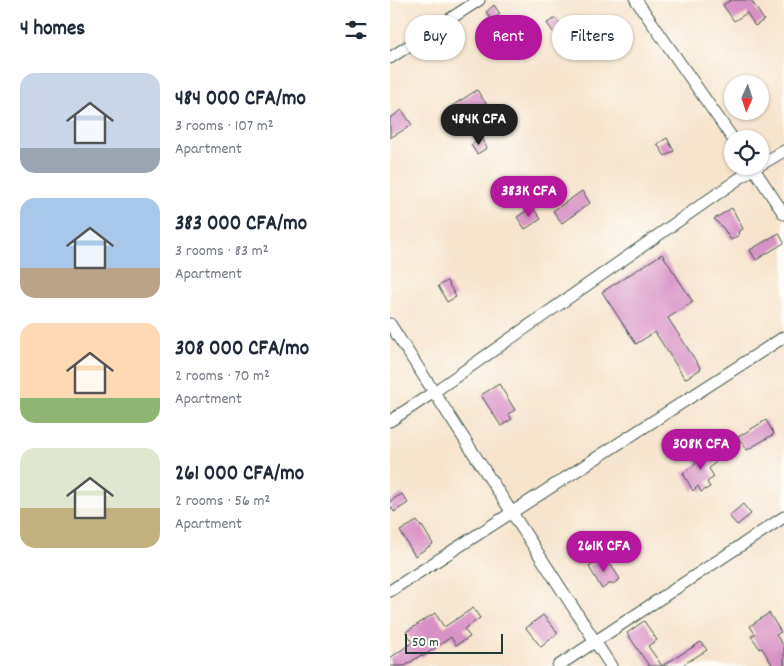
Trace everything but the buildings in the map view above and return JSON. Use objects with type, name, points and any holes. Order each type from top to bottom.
[{"type":"street","points":[[390,58],[479,0]]},
{"type":"street","points":[[636,0],[727,130]]},
{"type":"street","points":[[769,159],[784,151]]},
{"type":"street","points":[[390,421],[743,175]]},
{"type":"street","points":[[761,175],[784,214]]},
{"type":"street","points":[[390,324],[612,666]]},
{"type":"street","points":[[390,591],[784,337]]},
{"type":"street","points":[[558,666],[784,517]]}]
